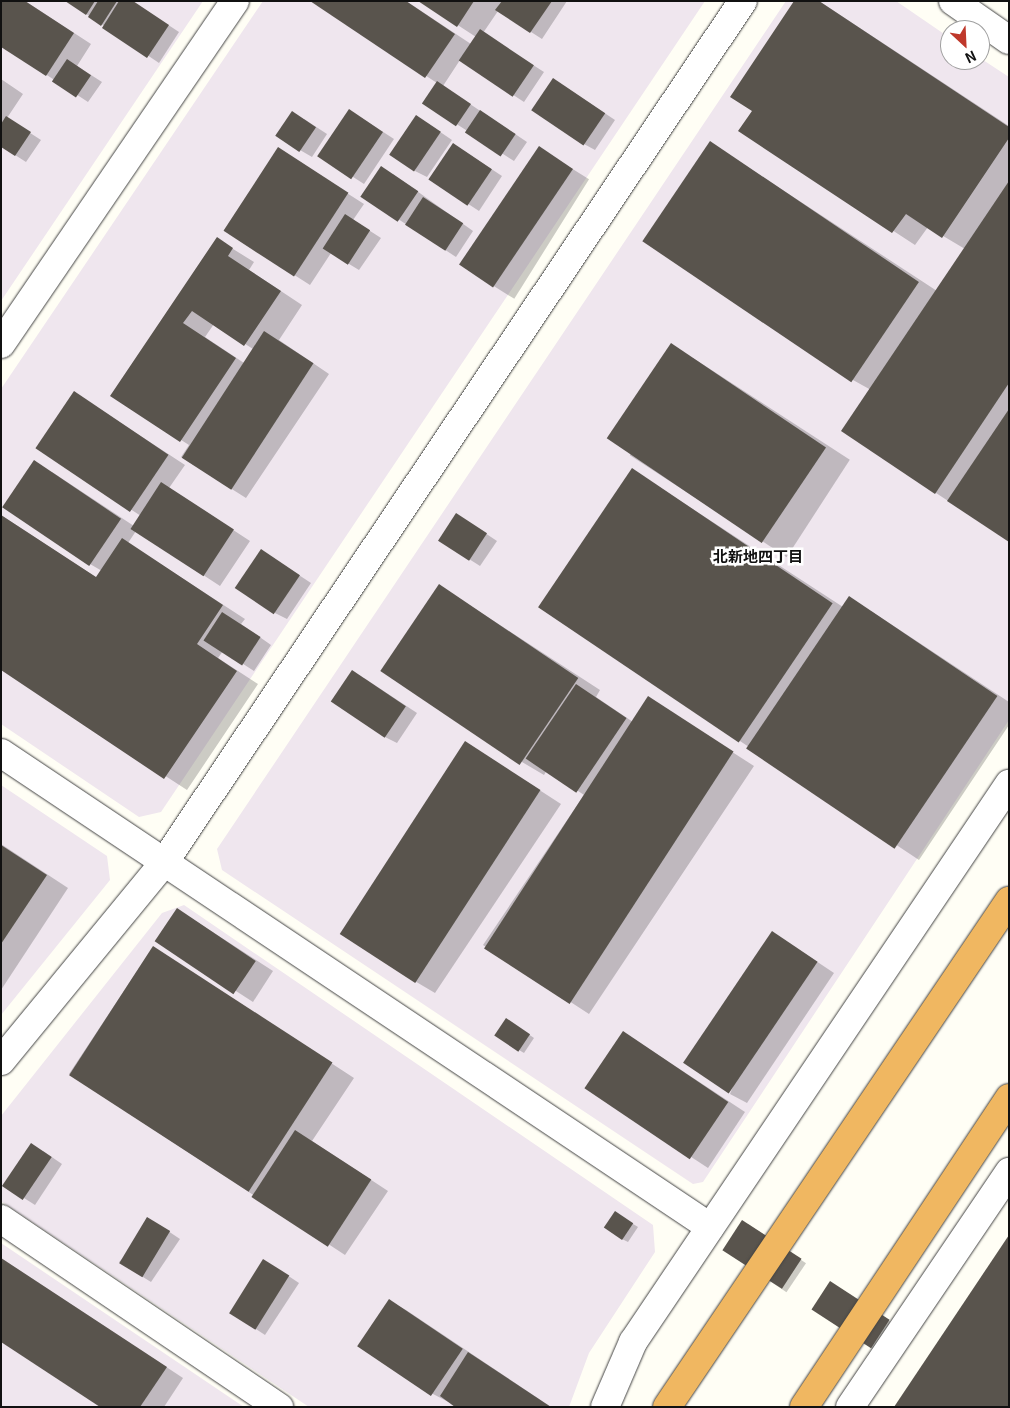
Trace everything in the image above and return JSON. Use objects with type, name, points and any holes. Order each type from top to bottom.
[{"type":"highway","points":[[667,1407],[1009,901]]},
{"type":"highway","points":[[804,1407],[1009,1098]]},
{"type":"street","points":[[1,344],[235,1]]},
{"type":"street","points":[[1,1061],[165,860],[743,1]]},
{"type":"street","points":[[953,1],[1009,40]]},
{"type":"street","points":[[1,752],[165,860],[710,1227]]},
{"type":"street","points":[[606,1407],[633,1342],[1009,784]]},
{"type":"street","points":[[850,1407],[1009,1172]]},
{"type":"street","points":[[1,1219],[279,1407]]},
{"type":"shaded area","points":[[1,1],[203,1],[1,301]]},
{"type":"shaded area","points":[[263,1],[705,1],[161,812],[139,817],[1,724],[1,389]]},
{"type":"shaded area","points":[[786,1],[896,1],[940,31],[940,70],[990,70],[990,65],[1009,77],[1009,720],[703,1182],[693,1184],[222,870],[217,849]]},
{"type":"shaded area","points":[[1,785],[107,856],[110,880],[1,1015]]},
{"type":"shaded area","points":[[184,905],[653,1225],[655,1252],[589,1353],[569,1407],[309,1407],[1,1201],[1,1116],[162,913]]},
{"type":"shaded area","points":[[1,1243],[244,1407],[1,1407]]},
{"type":"building","points":[[1,1],[25,1],[74,33],[46,76],[1,47]]},
{"type":"building","points":[[65,1],[95,1],[86,15]]},
{"type":"building","points":[[98,1],[117,1],[101,26],[88,17]]},
{"type":"building","points":[[119,1],[133,1],[169,25],[147,58],[102,28]]},
{"type":"building","points":[[310,1],[406,1],[455,34],[425,78]]},
{"type":"building","points":[[418,1],[474,1],[457,27]]},
{"type":"building","points":[[502,1],[552,1],[530,33],[495,10]]},
{"type":"building","points":[[794,1],[819,1],[1009,127],[1009,138],[942,238],[906,214],[892,233],[738,131],[752,111],[730,97]]},
{"type":"building","points":[[480,29],[534,65],[513,97],[459,61]]},
{"type":"building","points":[[67,59],[91,75],[76,98],[52,81]]},
{"type":"building","points":[[553,78],[605,113],[583,146],[531,110]]},
{"type":"building","points":[[437,81],[471,104],[456,126],[422,103]]},
{"type":"building","points":[[349,109],[383,132],[351,179],[317,156]]},
{"type":"building","points":[[480,110],[516,134],[501,156],[465,132]]},
{"type":"building","points":[[292,111],[316,127],[299,152],[275,136]]},
{"type":"building","points":[[416,115],[441,132],[414,172],[389,155]]},
{"type":"building","points":[[6,116],[31,132],[15,156],[1,147],[1,124]]},
{"type":"building","points":[[710,141],[919,282],[851,382],[642,241]]},
{"type":"building","points":[[453,143],[492,169],[467,206],[428,179]]},
{"type":"building","points":[[539,146],[573,169],[493,287],[459,265]]},
{"type":"building","points":[[278,147],[348,193],[294,277],[224,231]]},
{"type":"building","points":[[381,166],[418,191],[398,222],[360,197]]},
{"type":"building","points":[[1009,181],[1009,383],[935,494],[841,431]]},
{"type":"building","points":[[423,197],[463,223],[445,251],[405,225]]},
{"type":"building","points":[[345,214],[370,230],[348,265],[323,248]]},
{"type":"building","points":[[217,237],[233,248],[228,256],[281,291],[244,346],[192,311],[183,323],[236,358],[180,442],[110,396]]},
{"type":"building","points":[[264,331],[313,363],[231,490],[182,458]]},
{"type":"building","points":[[671,343],[826,448],[762,543],[607,438]]},
{"type":"building","points":[[74,391],[169,455],[130,512],[35,448]]},
{"type":"building","points":[[1009,409],[1009,542],[947,501]]},
{"type":"building","points":[[34,460],[121,519],[89,566],[2,507]]},
{"type":"building","points":[[632,468],[833,603],[739,743],[538,607]]},
{"type":"building","points":[[161,482],[234,529],[203,576],[131,529]]},
{"type":"building","points":[[456,513],[487,533],[469,561],[438,541]]},
{"type":"building","points":[[1,515],[96,577],[122,538],[223,605],[197,644],[237,671],[164,779],[1,670]]},
{"type":"building","points":[[261,549],[300,575],[274,614],[235,588]]},
{"type":"building","points":[[439,584],[578,678],[520,765],[380,671]]},
{"type":"building","points":[[849,596],[997,696],[895,849],[746,749]]},
{"type":"building","points":[[222,612],[261,637],[242,666],[203,641]]},
{"type":"building","points":[[352,670],[406,706],[385,738],[331,702]]},
{"type":"building","points":[[576,684],[627,718],[576,793],[526,759]]},
{"type":"building","points":[[648,696],[734,752],[570,1004],[484,948]]},
{"type":"building","points":[[465,741],[540,790],[415,983],[340,934]]},
{"type":"building","points":[[1,845],[47,875],[1,944]]},
{"type":"building","points":[[177,908],[256,961],[233,994],[155,941]]},
{"type":"building","points":[[772,931],[818,962],[729,1094],[683,1063]]},
{"type":"building","points":[[153,946],[332,1063],[249,1192],[69,1075]]},
{"type":"building","points":[[506,1018],[530,1034],[518,1052],[494,1035]]},
{"type":"building","points":[[623,1031],[728,1102],[690,1159],[584,1088]]},
{"type":"building","points":[[295,1130],[371,1180],[328,1247],[251,1197]]},
{"type":"building","points":[[31,1143],[52,1157],[23,1200],[2,1186]]},
{"type":"building","points":[[615,1211],[633,1223],[622,1240],[604,1228]]},
{"type":"building","points":[[147,1217],[170,1231],[142,1277],[119,1263]]},
{"type":"building","points":[[742,1220],[802,1259],[782,1289],[722,1250]]},
{"type":"building","points":[[1009,1235],[1009,1407],[894,1407]]},
{"type":"building","points":[[1,1258],[167,1367],[140,1407],[100,1407],[1,1342]]},
{"type":"building","points":[[263,1259],[289,1275],[255,1330],[229,1313]]},
{"type":"building","points":[[830,1281],[890,1320],[871,1348],[811,1310]]},
{"type":"building","points":[[389,1299],[463,1349],[431,1396],[357,1346]]},
{"type":"building","points":[[468,1352],[551,1407],[455,1407],[440,1396]]},
{"type":"district","name":"北新地四丁目","points":[[758,556]]}]
